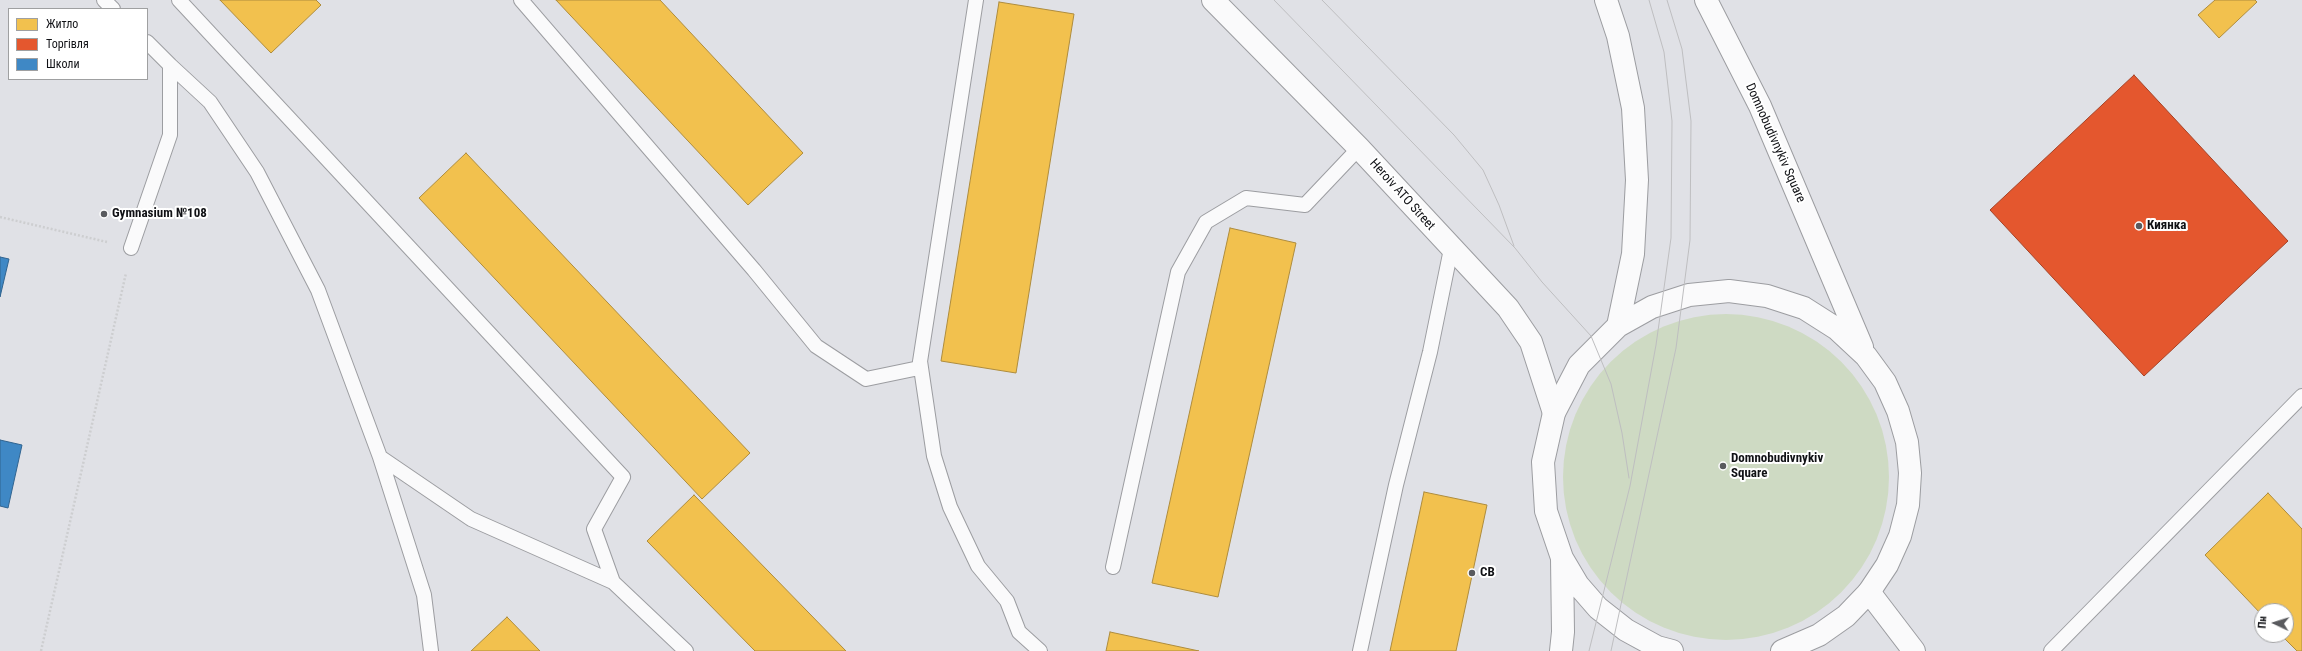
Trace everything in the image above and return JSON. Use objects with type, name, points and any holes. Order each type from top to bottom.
[{"type":"main road","name":"Heroiv ATO Street","points":[[1213,0],[1359,148],[1451,249],[1508,308],[1531,342],[1554,413]]},
{"type":"main road","points":[[1606,0],[1618,36],[1633,108],[1636,180],[1632,254],[1618,326]]},
{"type":"main road","name":"Domnobudivnykiv Square","points":[[1706,0],[1760,106],[1866,356]]},
{"type":"main road","name":"Domnobudivnykiv Square","points":[[1672,651],[1657,647],[1626,630],[1598,608],[1578,585],[1562,558],[1546,511],[1543,462],[1554,413],[1579,365],[1618,326],[1652,307],[1689,295],[1729,291],[1767,296],[1804,308],[1838,329],[1866,356],[1885,382],[1898,411],[1907,442],[1910,473],[1908,505],[1900,536],[1887,565],[1869,592],[1846,616],[1819,635],[1782,651]]},
{"type":"main road","points":[[1561,651],[1564,632],[1562,558]]},
{"type":"main road","points":[[1869,592],[1914,651]]},
{"type":"lane","points":[[104,0],[112,8]]},
{"type":"lane","points":[[178,0],[623,477],[594,529],[613,582]]},
{"type":"lane","points":[[521,0],[754,270],[816,346],[866,379],[919,368],[976,0]]},
{"type":"lane","points":[[148,43],[210,102],[258,172],[318,290],[380,457],[424,595],[431,651]]},
{"type":"lane","points":[[131,248],[170,135],[170,65]]},
{"type":"lane","points":[[1113,567],[1178,272],[1206,222],[1246,198],[1305,206],[1359,148]]},
{"type":"lane","points":[[1360,651],[1396,485],[1430,352],[1451,249]]},
{"type":"lane","points":[[920,361],[934,456],[950,507],[978,566],[1007,601],[1019,632],[1040,651]]},
{"type":"lane","points":[[2051,651],[2302,396]]},
{"type":"lane","points":[[380,457],[471,519],[613,582],[686,651]]},
{"type":"path","points":[[0,217],[131,248],[41,651]]},
{"type":"green space","points":[[1710,314],[1742,314],[1789,326],[1817,341],[1842,361],[1862,386],[1877,414],[1886,445],[1889,461],[1889,493],[1886,509],[1877,540],[1862,568],[1842,593],[1817,613],[1789,628],[1742,640],[1710,640],[1679,633],[1663,628],[1649,621],[1622,603],[1610,593],[1600,581],[1582,554],[1575,540],[1570,524],[1563,493],[1563,461],[1570,430],[1575,414],[1582,400],[1600,373],[1610,361],[1622,351],[1649,333],[1663,326],[1679,321]]},
{"type":"building: Житло","points":[[220,0],[316,0],[321,5],[271,53]]},
{"type":"building: Житло","points":[[556,0],[660,0],[803,153],[748,205]]},
{"type":"building: Житло","points":[[2215,0],[2255,0],[2257,2],[2219,38],[2198,15]]},
{"type":"building: Житло","points":[[999,2],[1074,14],[1016,373],[941,361]]},
{"type":"building: Житло","points":[[466,153],[750,453],[702,499],[419,198]]},
{"type":"building: Житло","points":[[1230,228],[1296,243],[1218,597],[1152,583]]},
{"type":"building: Житло","points":[[1424,492],[1487,505],[1456,651],[1390,651]]},
{"type":"building: Житло","points":[[2268,493],[2302,529],[2302,651],[2297,651],[2289,643],[2294,643],[2294,603],[2254,603],[2254,607],[2205,555]]},
{"type":"building: Житло","points":[[694,495],[846,651],[755,651],[647,541]]},
{"type":"building: Житло","points":[[507,617],[540,651],[471,651]]},
{"type":"building: Житло","points":[[1110,632],[1199,651],[1106,651]]},
{"type":"building: Торгівля","name":"Киянка","points":[[2134,75],[2288,241],[2144,376],[1990,210]]},
{"type":"building: Школи","points":[[0,257],[9,259],[0,297]]},
{"type":"building: Школи","points":[[0,440],[22,445],[8,508],[0,506]]},
{"type":"tram line","points":[[1274,0],[1515,248],[1542,282],[1591,336],[1611,384],[1622,433],[1629,478]]},
{"type":"tram line","points":[[1322,0],[1454,135],[1483,170],[1499,205],[1514,246]]},
{"type":"tram line","points":[[1589,651],[1630,486],[1656,345],[1671,238],[1672,121],[1664,52],[1649,0]]},
{"type":"tram line","points":[[1611,651],[1676,348],[1690,240],[1691,121],[1682,49],[1667,0]]},
{"type":"place","name":"Gymnasium №108","points":[[104,214]]},
{"type":"place","name":"Киянка","points":[[2139,226]]},
{"type":"place","name":"Domnobudivnykiv Square","points":[[1723,466]]},
{"type":"place","name":"СВ","points":[[1472,573]]}]
